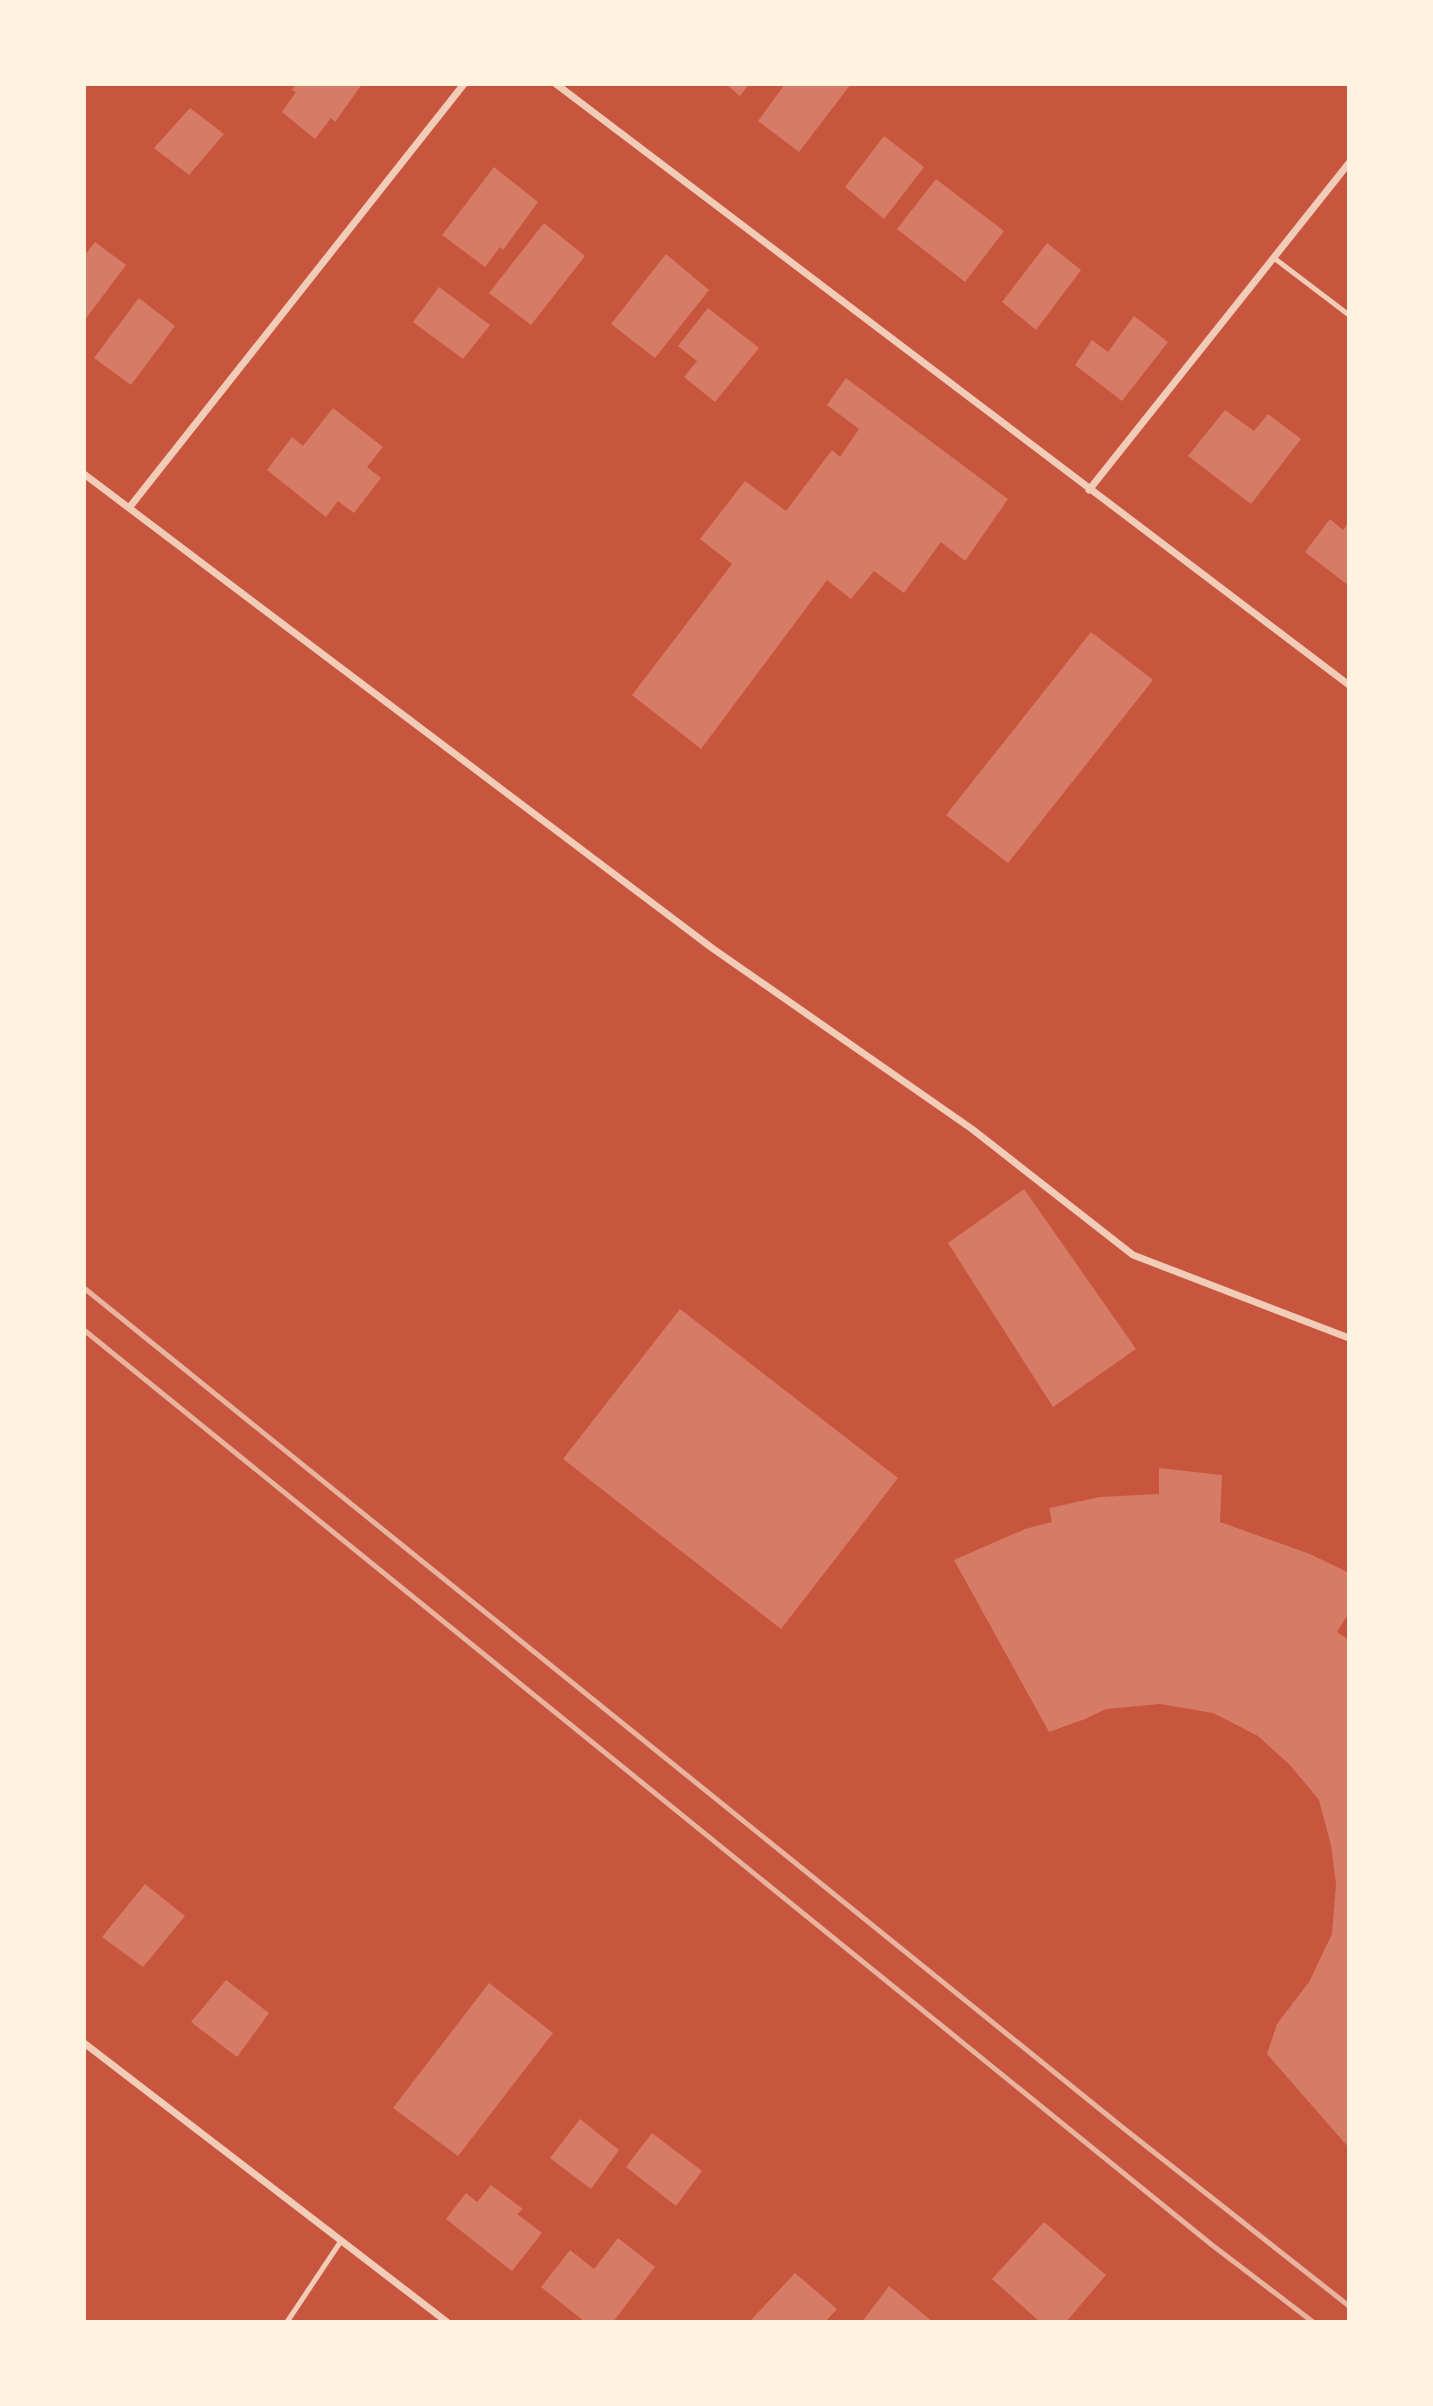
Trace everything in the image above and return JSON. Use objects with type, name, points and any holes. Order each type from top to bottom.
[{"type":"street","points":[[129,508],[464,84]]},
{"type":"street","points":[[556,84],[1349,685]]},
{"type":"street","points":[[1089,490],[1349,163]]},
{"type":"street","points":[[84,474],[712,948],[972,1129],[1133,1255],[1349,1338]]},
{"type":"street","points":[[84,2043],[447,2322]]},
{"type":"lane","points":[[1274,258],[1349,316]]},
{"type":"lane","points":[[287,2322],[341,2241]]},
{"type":"building","points":[[296,84],[362,84],[335,122],[331,118],[315,139],[282,112],[296,92],[292,90]]},
{"type":"building","points":[[726,84],[749,84],[740,96]]},
{"type":"building","points":[[785,84],[851,84],[799,152],[758,121]]},
{"type":"building","points":[[190,108],[224,134],[189,175],[154,148]]},
{"type":"building","points":[[884,136],[924,167],[884,219],[845,187]]},
{"type":"building","points":[[494,167],[538,202],[503,250],[500,247],[485,267],[442,235]]},
{"type":"building","points":[[936,179],[1004,231],[965,282],[897,229]]},
{"type":"building","points":[[544,223],[585,256],[531,325],[489,293]]},
{"type":"building","points":[[95,242],[126,265],[84,321],[84,256]]},
{"type":"building","points":[[1047,243],[1081,270],[1036,330],[1002,302]]},
{"type":"building","points":[[666,254],[709,290],[655,358],[611,324]]},
{"type":"building","points":[[439,287],[490,325],[463,359],[413,322]]},
{"type":"building","points":[[139,298],[175,326],[131,385],[94,358]]},
{"type":"building","points":[[708,308],[759,348],[715,402],[684,377],[697,361],[678,346]]},
{"type":"building","points":[[1134,316],[1168,342],[1122,401],[1075,365],[1092,340],[1108,352]]},
{"type":"building","points":[[846,378],[1008,499],[965,561],[941,542],[904,593],[874,571],[851,599],[827,580],[701,749],[632,695],[732,564],[700,539],[745,481],[786,511],[832,450],[840,457],[859,429],[827,405]]},
{"type":"building","points":[[333,408],[383,447],[367,467],[381,478],[354,513],[338,501],[326,517],[267,470],[292,437],[303,446]]},
{"type":"building","points":[[1225,410],[1254,431],[1268,414],[1301,439],[1251,504],[1188,456]]},
{"type":"building","points":[[1330,519],[1343,530],[1349,522],[1349,586],[1305,552]]},
{"type":"building","points":[[1091,632],[1153,680],[1008,863],[946,815]]},
{"type":"building","points":[[1024,1189],[1136,1349],[1053,1407],[948,1243]]},
{"type":"building","points":[[680,1309],[898,1478],[781,1629],[563,1459]]},
{"type":"building","points":[[1159,1468],[1222,1475],[1220,1522],[1310,1554],[1349,1573],[1349,1613],[1337,1632],[1349,1640],[1349,2148],[1267,2054],[1277,2024],[1309,1982],[1332,1934],[1336,1884],[1331,1845],[1319,1800],[1290,1765],[1258,1736],[1213,1713],[1160,1704],[1106,1709],[1049,1732],[954,1560],[1025,1529],[1052,1522],[1049,1508],[1100,1497],[1159,1494]]},
{"type":"building","points":[[145,1884],[185,1916],[143,1967],[102,1937]]},
{"type":"building","points":[[226,1980],[269,2013],[237,2057],[191,2022]]},
{"type":"building","points":[[489,1983],[553,2033],[458,2156],[393,2108]]},
{"type":"building","points":[[580,2119],[619,2150],[591,2189],[550,2158]]},
{"type":"building","points":[[652,2133],[702,2171],[676,2206],[626,2167]]},
{"type":"building","points":[[491,2185],[523,2209],[517,2214],[542,2233],[512,2271],[446,2219],[466,2193],[477,2202]]},
{"type":"building","points":[[1044,2222],[1106,2275],[1066,2322],[1040,2322],[992,2279]]},
{"type":"building","points":[[618,2238],[655,2267],[613,2322],[585,2322],[541,2287],[570,2250],[594,2269]]},
{"type":"building","points":[[795,2273],[837,2309],[825,2322],[755,2322],[752,2319]]},
{"type":"building","points":[[889,2286],[933,2322],[862,2322]]},
{"type":"railway","points":[[84,1288],[1122,2127],[1349,2306]]},
{"type":"railway","points":[[84,1330],[1212,2245],[1313,2322]]}]
